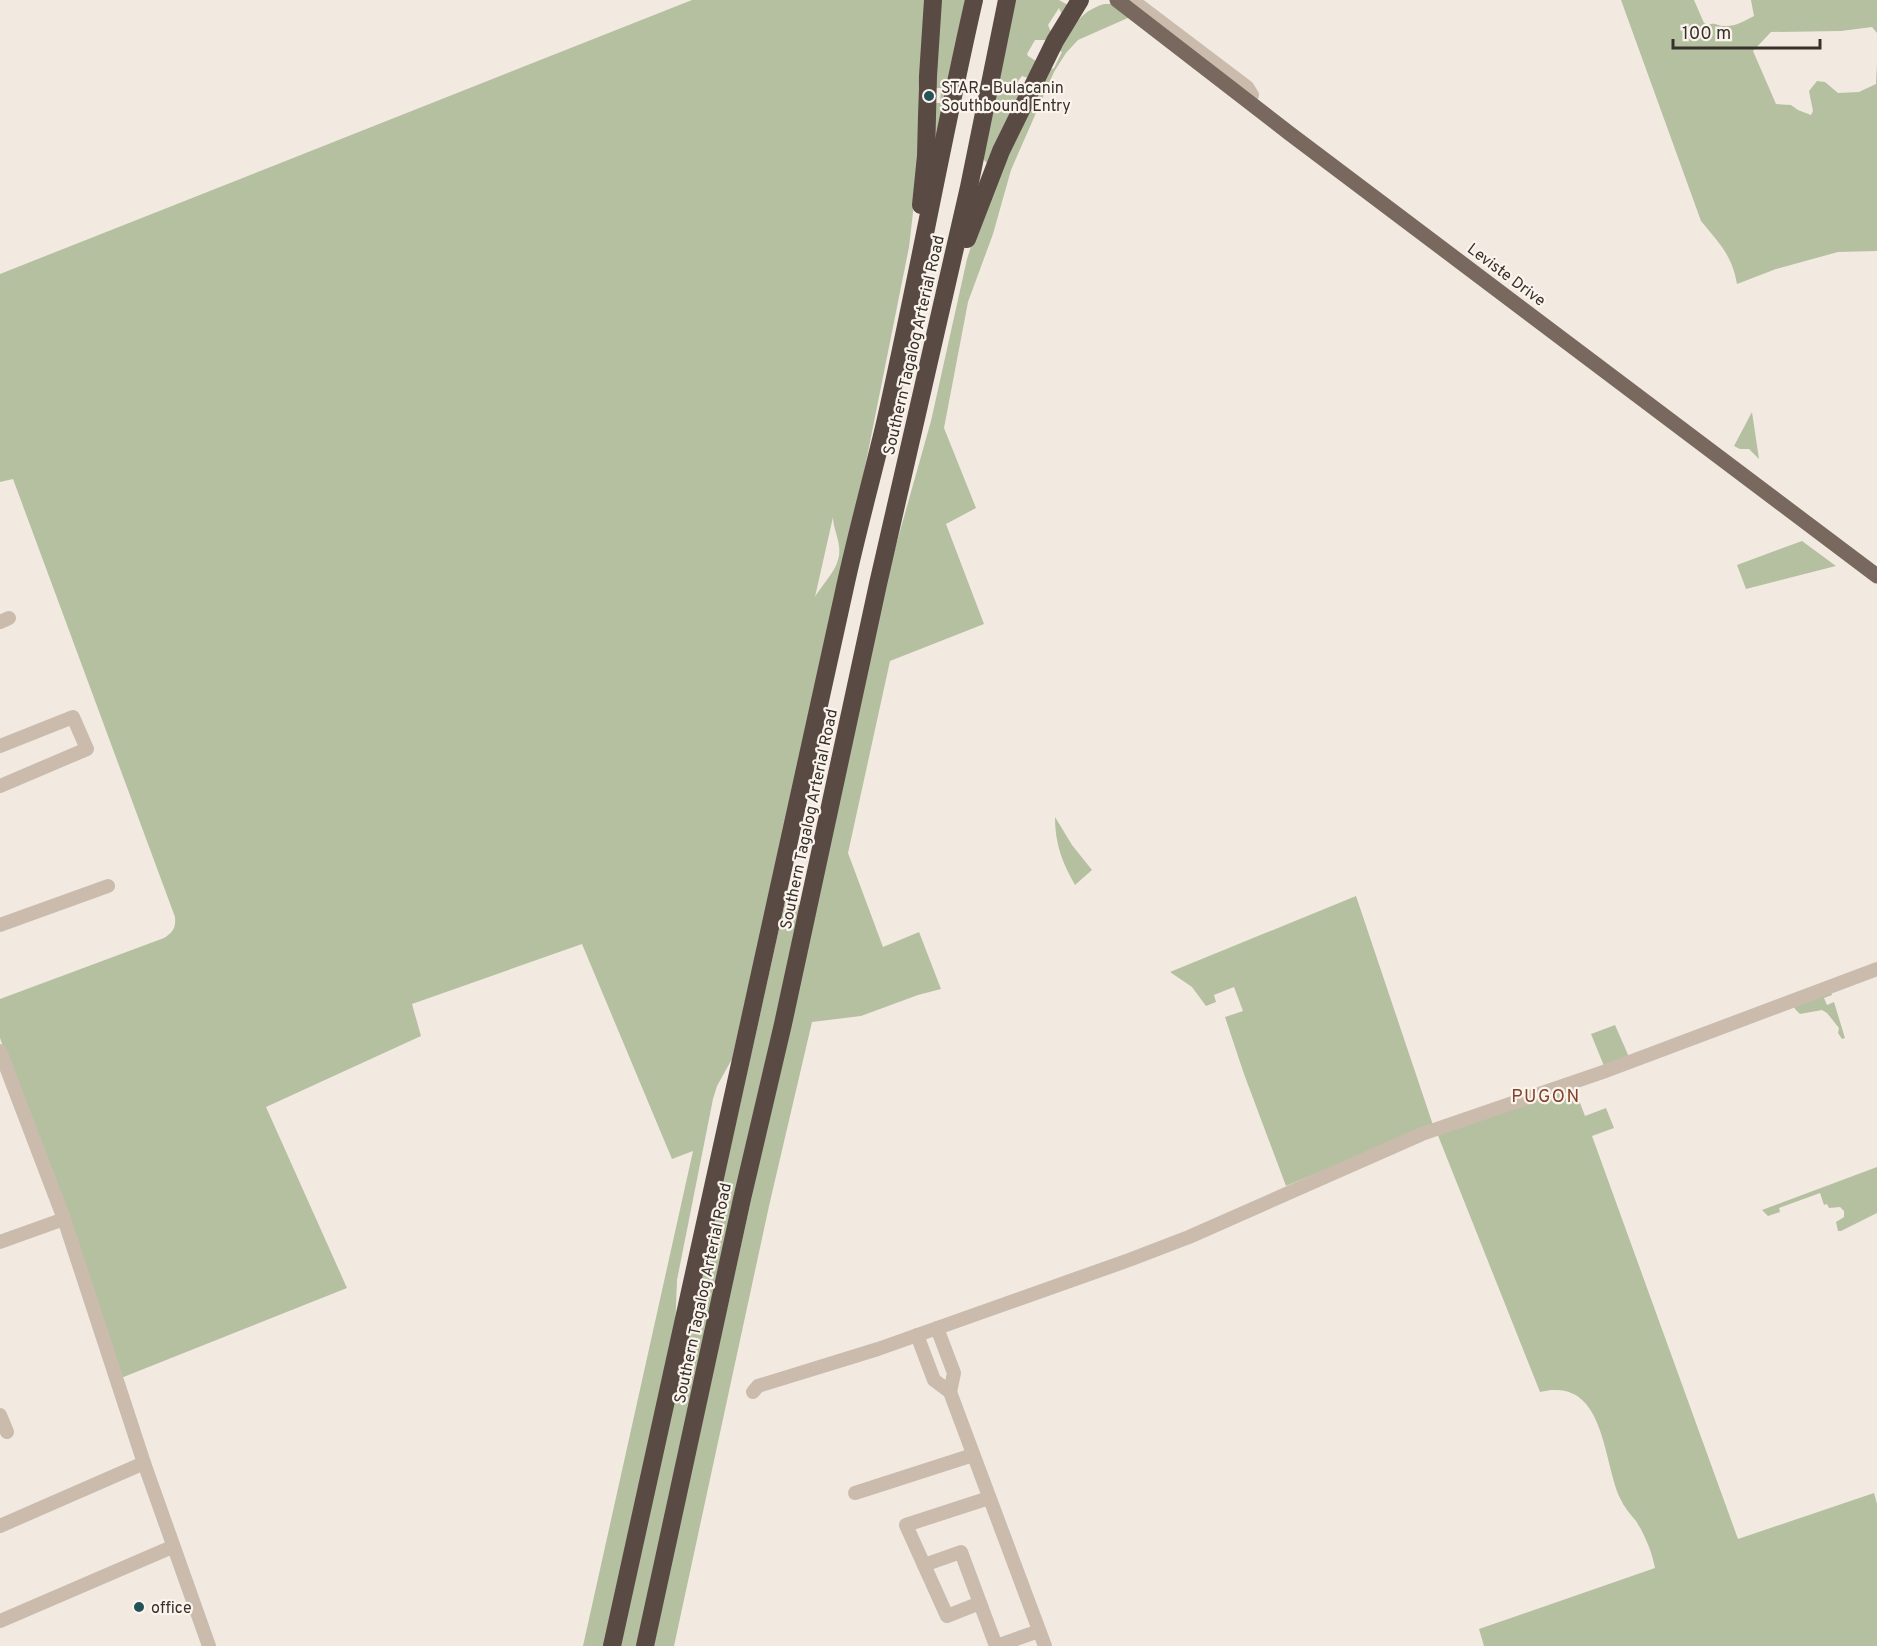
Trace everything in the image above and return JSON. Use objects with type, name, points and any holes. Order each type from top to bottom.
[{"type":"highway","points":[[905,324],[924,179],[933,0]]},
{"type":"highway","name":"Southern Tagalog Arterial Road","points":[[612,1646],[846,586],[886,419],[974,0]]},
{"type":"highway","name":"Southern Tagalog Arterial Road","points":[[645,1646],[876,594],[969,187],[1007,0]]},
{"type":"highway","points":[[927,373],[969,235],[992,172],[1047,56],[1080,0]]},
{"type":"main road","name":"Leviste Drive","points":[[1117,0],[1877,576]]},
{"type":"street","points":[[1132,0],[1247,87],[1252,94],[1249,101]]},
{"type":"street","points":[[0,746],[73,717],[87,749],[0,786]]},
{"type":"street","points":[[0,925],[108,886]]},
{"type":"street","points":[[753,1392],[758,1386],[917,1335],[1179,1241],[1422,1134],[1603,1072],[1877,969]]},
{"type":"street","points":[[0,1051],[64,1219],[172,1546],[209,1646]]},
{"type":"street","points":[[0,1242],[64,1219]]},
{"type":"street","points":[[937,1328],[954,1373],[950,1392],[1045,1646]]},
{"type":"street","points":[[917,1335],[934,1380],[950,1392]]},
{"type":"street","points":[[0,1415],[7,1431]]},
{"type":"street","points":[[855,1493],[973,1455]]},
{"type":"street","points":[[0,1526],[144,1463]]},
{"type":"street","points":[[980,1603],[947,1616],[906,1525],[989,1498]]},
{"type":"street","points":[[0,1622],[172,1546]]},
{"type":"street","points":[[924,1565],[961,1552],[996,1646],[1039,1631]]},
{"type":"green space","points":[[692,0],[928,0],[918,89],[918,169],[909,247],[857,507],[732,1059],[717,1086],[713,1099],[677,1280],[675,1332],[606,1646],[583,1646],[693,1151],[672,1159],[582,944],[412,1004],[421,1036],[266,1107],[347,1288],[121,1378],[0,1038],[0,999],[164,938],[173,929],[175,917],[13,479],[0,482],[0,274]],"holes":[[[833,517],[839,546],[838,561],[815,597]]]},
{"type":"green space","points":[[939,0],[966,0],[927,181],[932,103],[940,103],[941,88],[935,88]]},
{"type":"green space","points":[[1014,0],[1059,0],[1068,5],[1062,15],[1059,8],[1048,25],[1051,32],[1046,40],[1035,40],[1027,54],[1036,61],[1028,78],[1022,76],[1018,81],[1022,88],[987,163],[984,156]]},
{"type":"green space","points":[[1621,0],[1694,0],[1704,23],[1732,26],[1754,16],[1751,0],[1877,0],[1877,33],[1872,27],[1841,31],[1771,32],[1753,51],[1776,104],[1791,105],[1811,115],[1813,111],[1809,91],[1817,81],[1825,82],[1838,93],[1859,92],[1876,84],[1877,63],[1877,251],[1838,252],[1776,269],[1737,284],[1728,257],[1701,221]]},
{"type":"green space","points":[[1111,4],[1130,17],[1078,40],[1054,72],[1011,170],[993,234],[968,302],[944,428],[976,508],[946,524],[984,624],[890,661],[848,853],[883,947],[919,932],[941,989],[861,1016],[812,1022],[769,1206],[674,1646],[653,1646],[891,563],[931,421],[967,259],[984,206],[1050,70],[1054,68],[1062,52],[1059,50],[1072,28],[1082,17],[1095,7]]},
{"type":"green space","points":[[1752,412],[1759,459],[1749,449],[1734,446]]},
{"type":"green space","points":[[1802,541],[1836,566],[1746,589],[1737,565]]},
{"type":"green space","points":[[1055,817],[1072,845],[1092,870],[1075,885],[1060,852]]},
{"type":"green space","points":[[1356,896],[1433,1125],[1286,1186],[1225,1017],[1243,1011],[1234,987],[1214,995],[1216,1002],[1206,1006],[1192,987],[1170,972]]},
{"type":"green space","points":[[785,902],[803,906],[639,1646],[620,1646]]},
{"type":"green space","points":[[1831,991],[1832,995],[1824,998],[1827,1005],[1834,1002],[1845,1038],[1842,1039],[1838,1033],[1839,1028],[1827,1013],[1822,1010],[1800,1014],[1794,1006]]},
{"type":"green space","points":[[1615,1025],[1629,1057],[1604,1066],[1591,1034]]},
{"type":"green space","points":[[1574,1087],[1585,1116],[1606,1108],[1614,1128],[1592,1136],[1738,1539],[1874,1493],[1877,1504],[1877,1646],[1484,1646],[1479,1629],[1655,1568],[1642,1532],[1620,1498],[1598,1424],[1589,1408],[1577,1396],[1561,1390],[1540,1392],[1437,1133]]},
{"type":"green space","points":[[1877,1167],[1877,1213],[1841,1231],[1838,1231],[1836,1222],[1844,1217],[1844,1211],[1840,1207],[1829,1208],[1827,1204],[1824,1205],[1820,1193],[1779,1208],[1780,1212],[1768,1216],[1762,1210]]},
{"type":"place","name":"STAR - Bulacanin Southbound Entry","points":[[929,96]]},
{"type":"place","name":"office","points":[[139,1607]]},
{"type":"district","name":"PUGON","points":[[1546,1096]]}]
